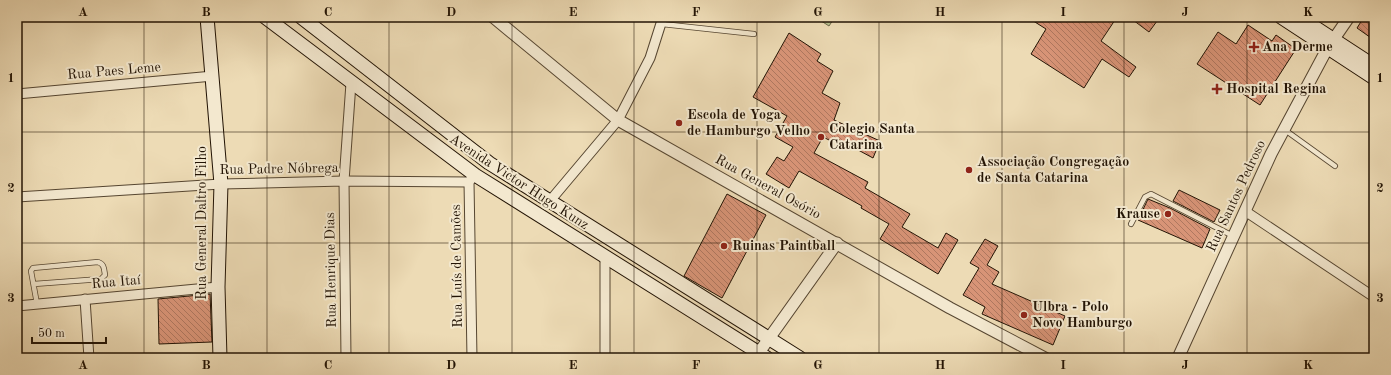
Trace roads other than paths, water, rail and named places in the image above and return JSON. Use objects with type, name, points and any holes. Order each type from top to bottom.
[{"type":"main road","points":[[208,23],[216,17]]},
{"type":"main road","name":"Avenida Victor Hugo Kunz","points":[[265,17],[472,179],[605,256],[760,356]]},
{"type":"main road","name":"Avenida Victor Hugo Kunz","points":[[301,17],[489,163],[800,358]]},
{"type":"main road","points":[[1281,17],[1374,66]]},
{"type":"main road","points":[[1299,17],[1330,44],[1374,78]]},
{"type":"main road","name":"Rua General Daltro Filho","points":[[208,23],[221,184],[218,287],[220,358]]},
{"type":"street","name":"Rua General Osório","points":[[493,17],[618,120],[950,308],[1045,358]]},
{"type":"street","name":"Rua Santos Pedroso","points":[[1178,358],[1245,211],[1284,130],[1330,44],[1349,17]]},
{"type":"street","points":[[549,202],[618,120],[650,58],[663,20]]},
{"type":"street","name":"Rua Paes Leme","points":[[17,94],[213,76]]},
{"type":"street","name":"Rua Henrique Dias","points":[[346,358],[344,181],[351,83]]},
{"type":"street","name":"Rua Padre Nóbrega","points":[[17,197],[221,184],[472,179]]},
{"type":"street","name":"Rua Luís de Camões","points":[[472,179],[472,358]]},
{"type":"street","points":[[1245,211],[1374,297]]},
{"type":"street","points":[[760,356],[770,338],[837,243]]},
{"type":"street","points":[[605,256],[605,358]]},
{"type":"street","name":"Rua Itaí","points":[[17,306],[218,287]]},
{"type":"street","points":[[85,299],[89,358]]},
{"type":"lane","points":[[663,20],[754,34]]},
{"type":"lane","points":[[1284,130],[1336,166]]},
{"type":"lane","points":[[1132,224],[1145,197],[1151,194],[1234,236]]},
{"type":"lane","points":[[34,284],[100,279],[105,275],[104,268],[98,262],[36,267],[31,270],[37,304]]},
{"type":"place","name":"Ana Derme","points":[[1254,47]]},
{"type":"place","name":"Hospital Regina","points":[[1217,89]]},
{"type":"place","name":"Escola de Yoga de Hamburgo Velho","points":[[679,123]]},
{"type":"place","name":"Colegio Santa Catarina","points":[[821,137]]},
{"type":"place","name":"Associação Congregação de Santa Catarina","points":[[969,170]]},
{"type":"place","name":"Krause","points":[[1168,214]]},
{"type":"place","name":"Ruinas Paintball","points":[[724,246]]},
{"type":"place","name":"Ulbra - Polo Novo Hamburgo","points":[[1024,315]]}]
